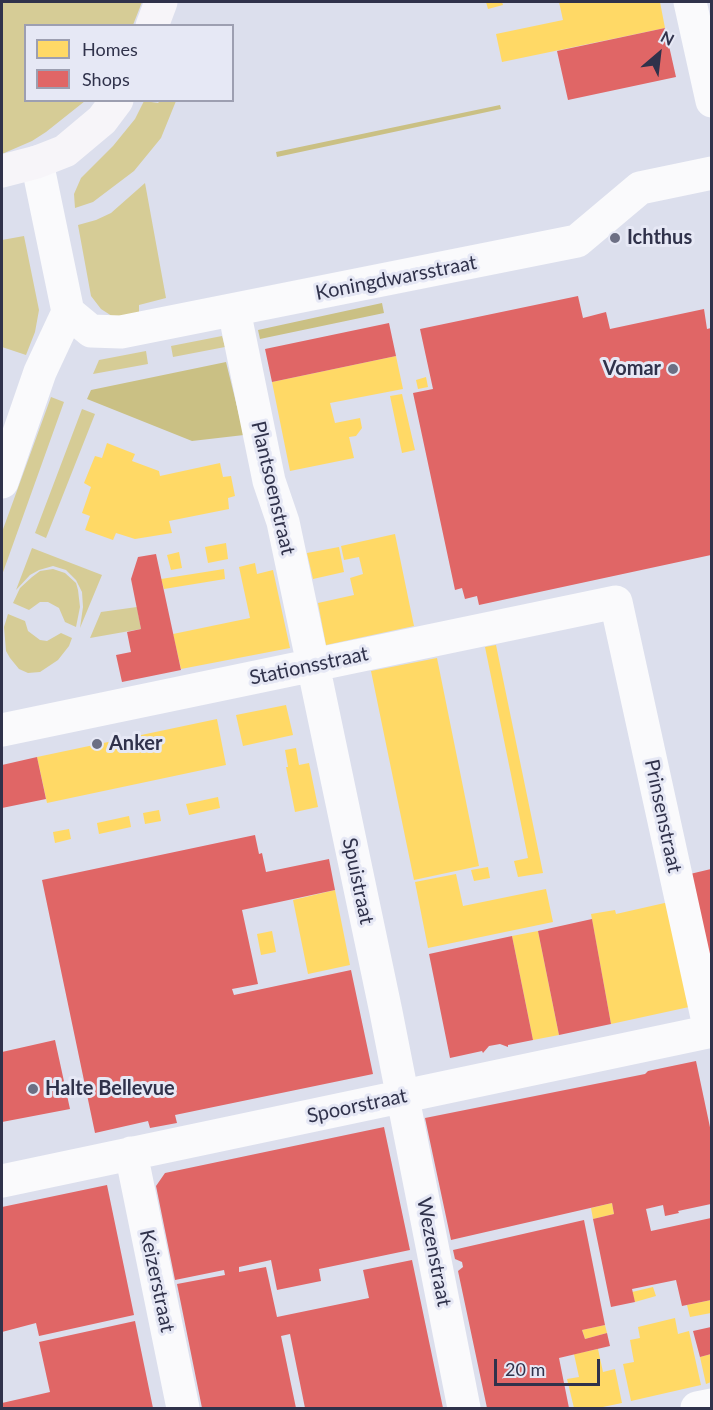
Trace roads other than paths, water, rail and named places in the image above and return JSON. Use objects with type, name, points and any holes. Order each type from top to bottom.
[{"type":"main road","points":[[153,24],[161,2]]},
{"type":"main road","points":[[2,171],[37,162],[65,151],[102,120],[116,102]]},
{"type":"street","points":[[690,2],[711,101]]},
{"type":"street","points":[[2,482],[40,372],[68,312],[37,162]]},
{"type":"street","name":"Koningdwarsstraat","points":[[68,312],[91,331],[122,332],[578,241],[640,188],[711,173]]},
{"type":"street","name":"Plantsoenstraat","points":[[234,310],[269,481],[283,522],[313,666]]},
{"type":"street","name":"Stationsstraat","points":[[2,730],[313,666],[458,633],[616,602]]},
{"type":"street","name":"Prinsenstraat","points":[[616,602],[711,1031]]},
{"type":"street","name":"Spuistraat","points":[[313,666],[403,1096]]},
{"type":"street","name":"Spoorstraat","points":[[2,1181],[711,1031]]},
{"type":"street","name":"Wezenstraat","points":[[403,1096],[464,1408]]},
{"type":"street","name":"Keizerstraat","points":[[130,1154],[183,1408]]},
{"type":"street","points":[[697,1408],[711,1405]]},
{"type":"place","name":"Ichthus","points":[[615,238]]},
{"type":"place","name":"Vomar","points":[[673,369]]},
{"type":"place","name":"Anker","points":[[97,744]]},
{"type":"place","name":"Halte Bellevue","points":[[33,1089]]}]
